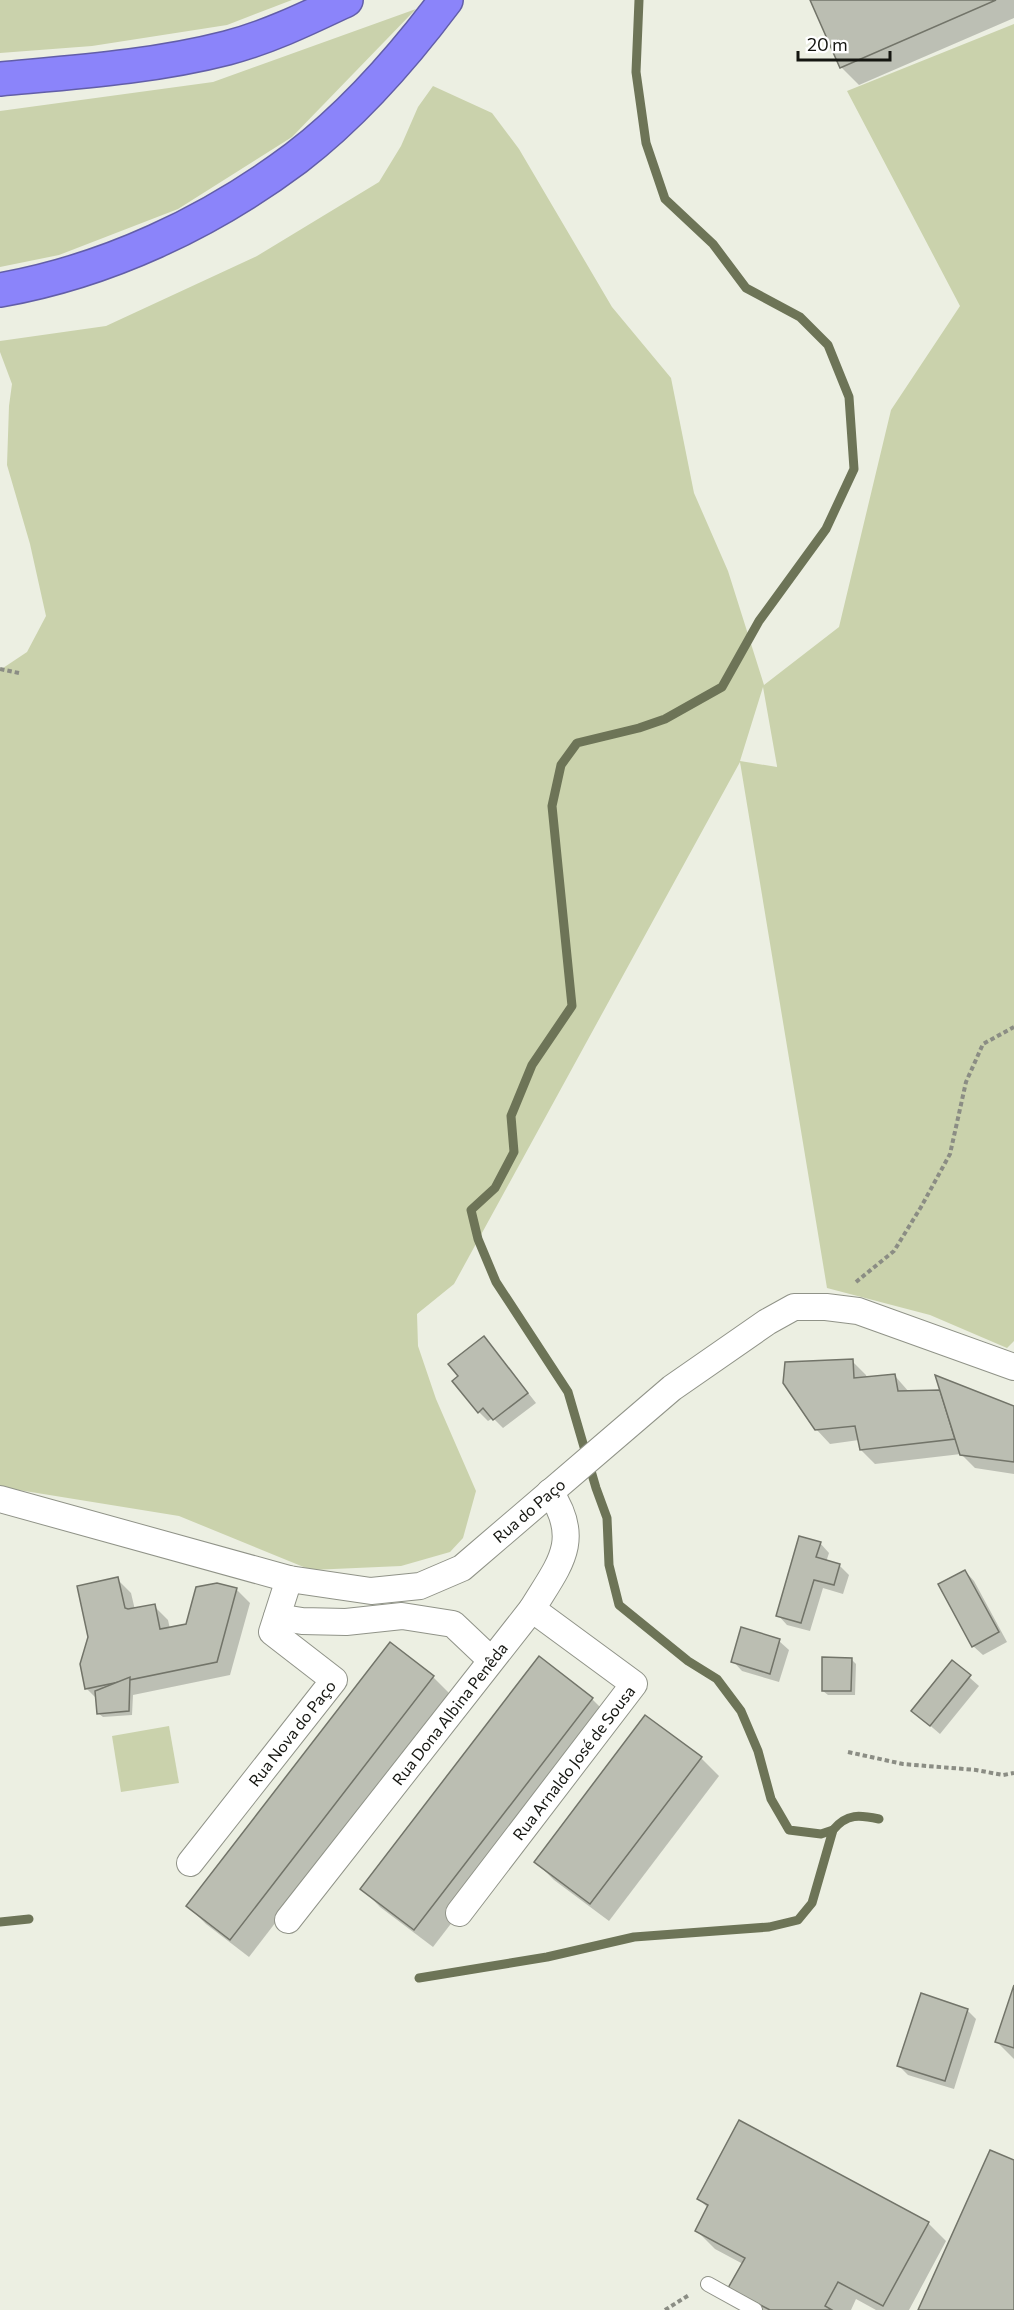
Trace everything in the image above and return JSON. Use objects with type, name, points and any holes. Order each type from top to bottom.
[{"type":"highway","points":[[0,79],[98,70],[164,61],[228,48],[291,26],[346,0]]},
{"type":"highway","points":[[0,290],[74,271],[134,251],[191,224],[245,192],[297,157],[341,118],[386,71],[446,0]]},
{"type":"street","name":"Rua do Paço","points":[[0,1499],[289,1579],[371,1591],[420,1586],[462,1568],[672,1388],[767,1322],[794,1307],[826,1307],[858,1311],[1014,1367]]},
{"type":"street","name":"Rua Dona Albina Penêda","points":[[288,1920],[532,1609],[563,1556],[566,1535],[563,1510],[550,1492]]},
{"type":"street","points":[[289,1579],[277,1617],[302,1621],[346,1622],[402,1616],[453,1624],[491,1660]]},
{"type":"street","name":"Rua Arnaldo José de Sousa","points":[[459,1913],[634,1684],[532,1609]]},
{"type":"street","name":"Rua Nova do Paço","points":[[190,1863],[334,1680],[272,1632],[277,1617]]},
{"type":"lane","points":[[708,2284],[755,2310]]},
{"type":"path","points":[[0,669],[19,673]]},
{"type":"path","points":[[826,1307],[894,1251],[950,1154],[966,1082],[983,1044],[1014,1027]]},
{"type":"path","points":[[848,1752],[903,1764],[976,1770],[1003,1776],[1014,1773]]},
{"type":"path","points":[[665,2310],[708,2284]]},
{"type":"green space","points":[[0,0],[292,0],[227,25],[92,46],[0,53]]},
{"type":"green space","points":[[416,9],[292,137],[178,209],[59,255],[0,267],[0,111],[213,82]]},
{"type":"green space","points":[[1014,24],[1014,1341],[1007,1348],[930,1315],[827,1288],[740,762],[454,1284],[417,1314],[418,1346],[436,1399],[476,1491],[463,1538],[450,1552],[401,1566],[311,1570],[179,1516],[0,1487],[0,670],[27,652],[46,616],[30,544],[7,465],[12,384],[0,352],[0,341],[106,326],[257,256],[379,182],[401,146],[418,107],[433,86],[492,113],[519,149],[612,307],[671,378],[694,493],[728,571],[764,685],[839,627],[891,410],[960,306],[847,91]],"holes":[[[763,687],[777,767],[740,761]]]},
{"type":"green space","points":[[169,1726],[179,1783],[121,1792],[112,1736]]},
{"type":"building","points":[[810,0],[996,0],[840,68]]},
{"type":"building","points":[[484,1336],[528,1393],[493,1420],[483,1408],[478,1413],[452,1381],[458,1376],[448,1364]]},
{"type":"building","points":[[853,1359],[854,1378],[895,1374],[898,1391],[940,1390],[955,1439],[860,1450],[855,1426],[815,1430],[783,1383],[785,1362]]},
{"type":"building","points":[[935,1375],[1014,1406],[1014,1462],[960,1455]]},
{"type":"building","points":[[799,1536],[821,1542],[816,1557],[840,1564],[834,1585],[814,1580],[801,1623],[776,1616]]},
{"type":"building","points":[[965,1570],[999,1632],[972,1647],[938,1584]]},
{"type":"building","points":[[118,1577],[125,1608],[155,1604],[160,1629],[186,1624],[196,1587],[217,1583],[237,1588],[217,1662],[85,1689],[80,1664],[88,1637],[77,1586]]},
{"type":"building","points":[[741,1627],[780,1639],[770,1674],[731,1662]]},
{"type":"building","points":[[390,1642],[434,1676],[230,1940],[186,1906]]},
{"type":"building","points":[[539,1656],[593,1698],[414,1930],[360,1889]]},
{"type":"building","points":[[822,1657],[852,1658],[851,1691],[822,1691]]},
{"type":"building","points":[[952,1660],[971,1675],[930,1726],[911,1711]]},
{"type":"building","points":[[130,1677],[129,1711],[97,1714],[95,1691]]},
{"type":"building","points":[[645,1715],[702,1757],[590,1904],[534,1862]]},
{"type":"building","points":[[1014,1985],[1014,2048],[995,2042]]},
{"type":"building","points":[[921,1993],[968,2009],[945,2081],[897,2066]]},
{"type":"building","points":[[739,2120],[929,2222],[883,2306],[838,2282],[825,2306],[832,2310],[770,2310],[728,2288],[745,2258],[695,2231],[708,2205],[697,2199]]},
{"type":"building","points":[[990,2150],[1014,2160],[1014,2310],[918,2310]]},
{"type":"waterway","points":[[639,0],[636,72],[646,143],[665,199],[713,244],[746,288],[800,317],[828,345],[849,397],[854,469],[826,529],[759,621],[722,687],[665,719],[639,728],[577,743],[561,765],[552,806],[572,1006],[532,1065],[511,1116],[514,1152],[495,1188],[471,1210],[478,1239],[496,1282],[568,1392],[607,1518],[609,1565],[619,1605],[688,1661],[717,1679],[741,1711],[758,1751],[771,1799],[789,1830],[821,1834],[833,1830]]},
{"type":"waterway","points":[[419,1978],[547,1957],[634,1937],[769,1927],[798,1920],[812,1903],[833,1830],[849,1818],[879,1819]]},
{"type":"waterway","points":[[0,1922],[29,1919]]}]
